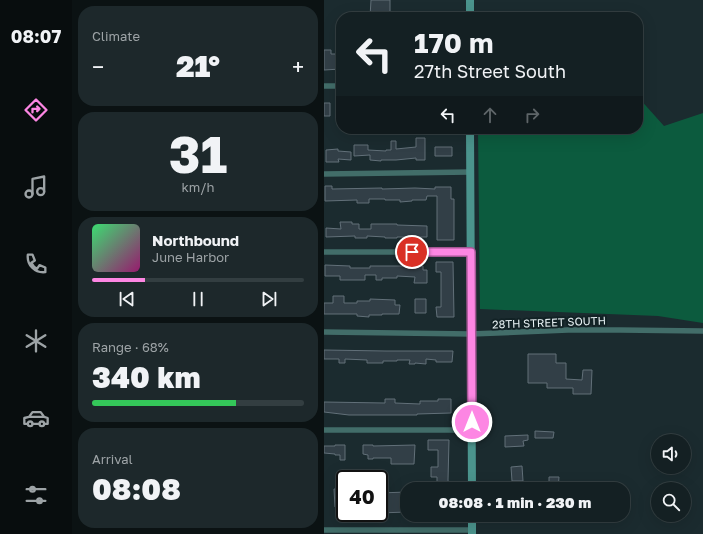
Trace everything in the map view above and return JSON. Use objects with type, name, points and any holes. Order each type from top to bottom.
[{"type":"street","points":[[470,0],[470,12]]},
{"type":"street","points":[[324,86],[336,86]]},
{"type":"street","points":[[470,134],[472,482]]},
{"type":"street","points":[[324,174],[471,172]]},
{"type":"street","points":[[324,252],[471,252]]},
{"type":"street","name":"28TH STREET SOUTH","points":[[324,332],[471,334],[590,330],[703,331]]},
{"type":"street","points":[[324,430],[472,430]]},
{"type":"street","points":[[324,530],[472,532]]},
{"type":"green space","points":[[643,103],[664,126],[703,113],[703,323],[658,316],[480,309],[478,134],[643,134]]},
{"type":"building","points":[[371,0],[390,0],[390,12],[370,12]]},
{"type":"building","points":[[324,50],[331,50],[331,54],[336,54],[336,69],[324,70]]},
{"type":"building","points":[[324,103],[330,103],[330,116],[324,116]]},
{"type":"building","points":[[416,138],[425,138],[425,160],[416,160],[416,158],[381,161],[370,160],[370,155],[354,156],[354,145],[368,145],[368,150],[386,151],[391,150],[391,141],[396,141],[396,149],[416,147]]},
{"type":"building","points":[[435,147],[452,147],[452,156],[435,156]]},
{"type":"building","points":[[338,149],[338,151],[351,152],[351,160],[338,159],[339,162],[326,162],[326,150]]},
{"type":"building","points":[[325,186],[332,186],[332,189],[435,189],[435,187],[451,187],[451,199],[454,199],[454,240],[437,240],[437,196],[427,196],[426,200],[400,202],[400,200],[385,199],[369,199],[369,203],[357,203],[357,200],[325,201]]},
{"type":"building","points":[[340,222],[352,222],[352,224],[359,224],[359,229],[371,229],[371,224],[427,226],[427,237],[326,237],[326,228],[341,229]]},
{"type":"building","points":[[436,262],[453,262],[454,317],[437,317],[436,307],[441,307],[441,272],[436,272]]},
{"type":"building","points":[[325,265],[350,266],[350,268],[370,268],[370,266],[423,266],[423,270],[427,270],[427,283],[414,283],[415,277],[397,276],[397,278],[382,278],[382,280],[376,280],[376,275],[365,275],[365,280],[340,280],[340,276],[325,276]]},
{"type":"building","points":[[333,296],[344,296],[344,303],[370,301],[370,299],[395,300],[395,305],[400,305],[399,314],[369,315],[369,317],[357,316],[357,314],[324,314],[324,303],[333,303]]},
{"type":"building","points":[[415,299],[426,299],[426,313],[415,313]]},
{"type":"building","points":[[324,350],[453,351],[452,362],[436,362],[436,360],[426,359],[426,364],[409,364],[410,360],[367,363],[367,360],[345,359],[345,363],[339,363],[339,359],[324,359]]},
{"type":"building","points":[[528,354],[556,354],[556,363],[566,363],[566,379],[582,380],[583,370],[592,370],[591,394],[573,394],[573,388],[547,388],[547,383],[528,383]]},
{"type":"building","points":[[385,399],[395,399],[395,403],[420,404],[420,401],[451,399],[451,413],[417,415],[349,415],[324,412],[324,402],[385,403]]},
{"type":"building","points":[[535,431],[554,432],[553,438],[535,438]]},
{"type":"building","points":[[528,435],[528,440],[523,441],[524,446],[505,447],[505,436]]},
{"type":"building","points":[[428,440],[449,440],[448,482],[437,482],[437,477],[431,477],[431,467],[438,467],[438,450],[428,450]]},
{"type":"building","points":[[345,445],[345,460],[340,460],[340,455],[324,453],[324,446]]},
{"type":"building","points":[[363,445],[415,445],[414,464],[391,464],[391,458],[368,459],[368,455],[363,454]]},
{"type":"building","points":[[522,466],[523,481],[512,481],[511,467]]},
{"type":"building","points":[[549,477],[559,477],[559,482],[549,482]]},
{"type":"building","points":[[334,489],[336,489],[336,507]]},
{"type":"building","points":[[400,492],[400,512],[388,513],[388,493]]},
{"type":"route","points":[[412,252],[471,252],[472,422]]}]
